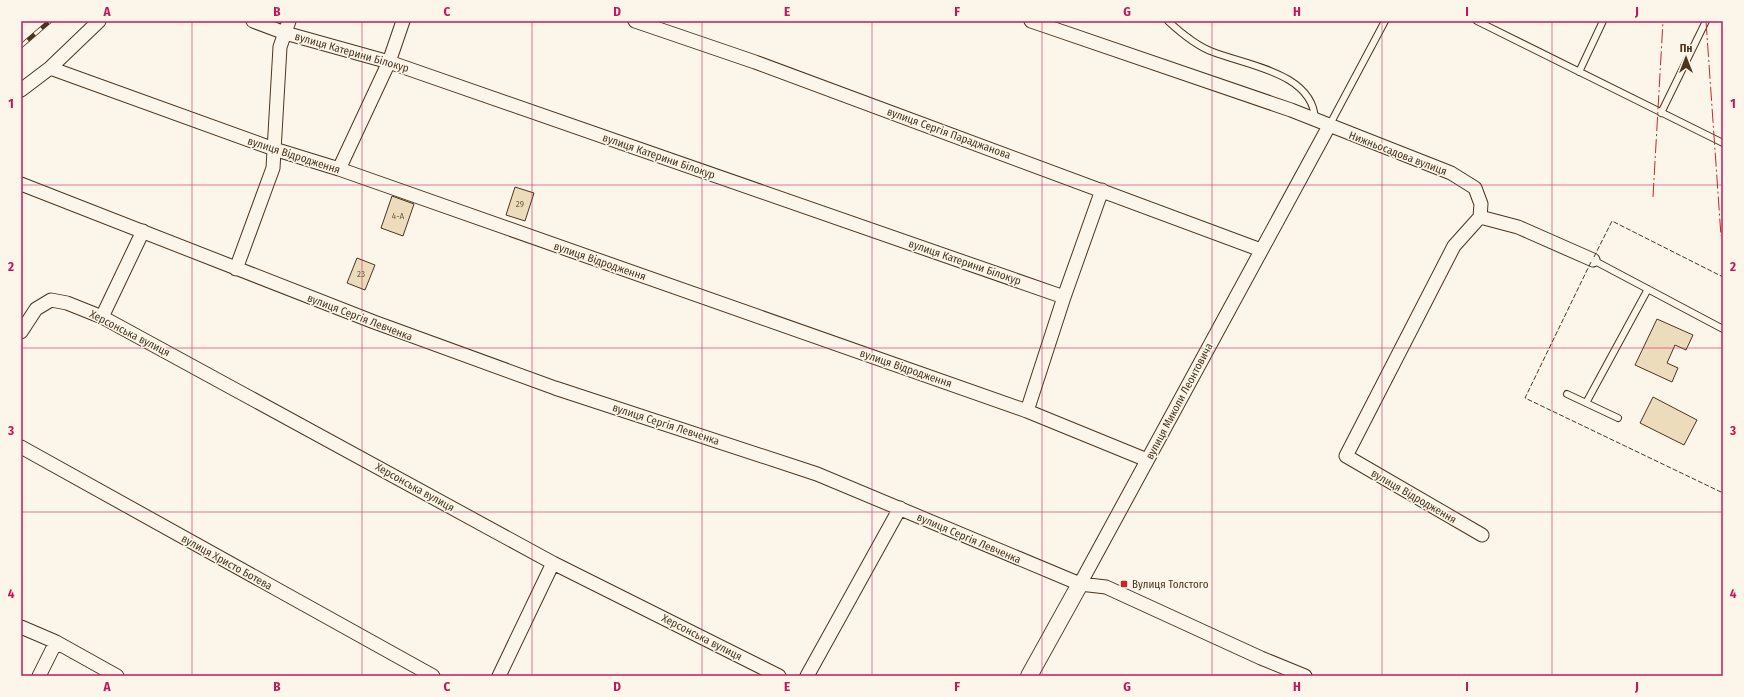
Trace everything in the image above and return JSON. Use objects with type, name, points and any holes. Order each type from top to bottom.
[{"type":"street","points":[[21,90],[50,68],[99,21]]},
{"type":"street","name":"вулиця Катерини Білокур","points":[[253,21],[287,27],[1064,297]]},
{"type":"street","points":[[339,169],[388,62],[404,21]]},
{"type":"street","name":"вулиця Сергія Параджанова","points":[[635,21],[755,62],[1261,250]]},
{"type":"street","name":"Нижньосадова вулиця","points":[[1031,21],[1292,110],[1329,126],[1451,173],[1475,188],[1481,204],[1480,217]]},
{"type":"street","points":[[236,269],[273,168],[280,47],[287,27]]},
{"type":"street","name":"вулиця Відродження","points":[[50,68],[274,150],[339,169],[1027,411],[1148,460]]},
{"type":"street","name":"вулиця Миколи Леонтовича","points":[[1028,676],[1148,460],[1329,126]]},
{"type":"street","name":"вулиця Сергія Левченка","points":[[21,184],[374,322],[555,388],[817,474],[1080,584],[1106,587],[1232,645],[1305,676]]},
{"type":"street","points":[[1027,411],[1064,297],[1102,190]]},
{"type":"street","points":[[1480,217],[1518,227],[1593,260]]},
{"type":"street","name":"вулиця Відродження","points":[[1480,217],[1454,246],[1346,456],[1482,535]]},
{"type":"street","points":[[102,317],[143,231]]},
{"type":"street","name":"Херсонська вулиця","points":[[21,332],[36,309],[51,300],[67,302],[102,317],[553,563],[779,676]]},
{"type":"street","name":"вулиця Христо Ботева","points":[[21,447],[433,676]]},
{"type":"street","points":[[807,676],[900,508]]},
{"type":"street","points":[[499,676],[553,563]]},
{"type":"street","points":[[21,627],[56,642],[117,676]]},
{"type":"street","points":[[39,676],[56,642]]},
{"type":"lane","points":[[1168,21],[1183,34],[1211,52],[1272,70],[1292,82],[1312,103],[1315,120]]},
{"type":"lane","points":[[1329,126],[1385,21]]},
{"type":"lane","points":[[1477,21],[1723,143]]},
{"type":"lane","points":[[1491,28],[1495,21]]},
{"type":"lane","points":[[1579,72],[1603,21]]},
{"type":"lane","points":[[1660,113],[1706,21]]},
{"type":"lane","points":[[1593,260],[1723,329]]},
{"type":"lane","points":[[1586,403],[1648,289]]},
{"type":"lane","points":[[1567,394],[1618,418]]},
{"type":"building","points":[[515,187],[534,193],[525,221],[506,215]]},
{"type":"building","points":[[392,196],[414,204],[403,236],[381,228]]},
{"type":"building","points":[[357,258],[375,265],[365,290],[347,283]]},
{"type":"building","points":[[1657,319],[1693,335],[1686,350],[1675,345],[1667,363],[1678,368],[1672,382],[1635,365]]},
{"type":"building","points":[[1653,397],[1697,420],[1684,445],[1640,423]]},
{"type":"railway","points":[[21,46],[50,21]]},
{"type":"fence","points":[[1594,257],[1612,221],[1723,277]]},
{"type":"fence","points":[[1591,262],[1525,398],[1723,493]]},
{"type":"power","points":[[1653,197],[1663,21]]},
{"type":"power","points":[[1706,21],[1721,236]]},
{"type":"place","name":"Вулиця Толстого","points":[[1124,584]]}]
